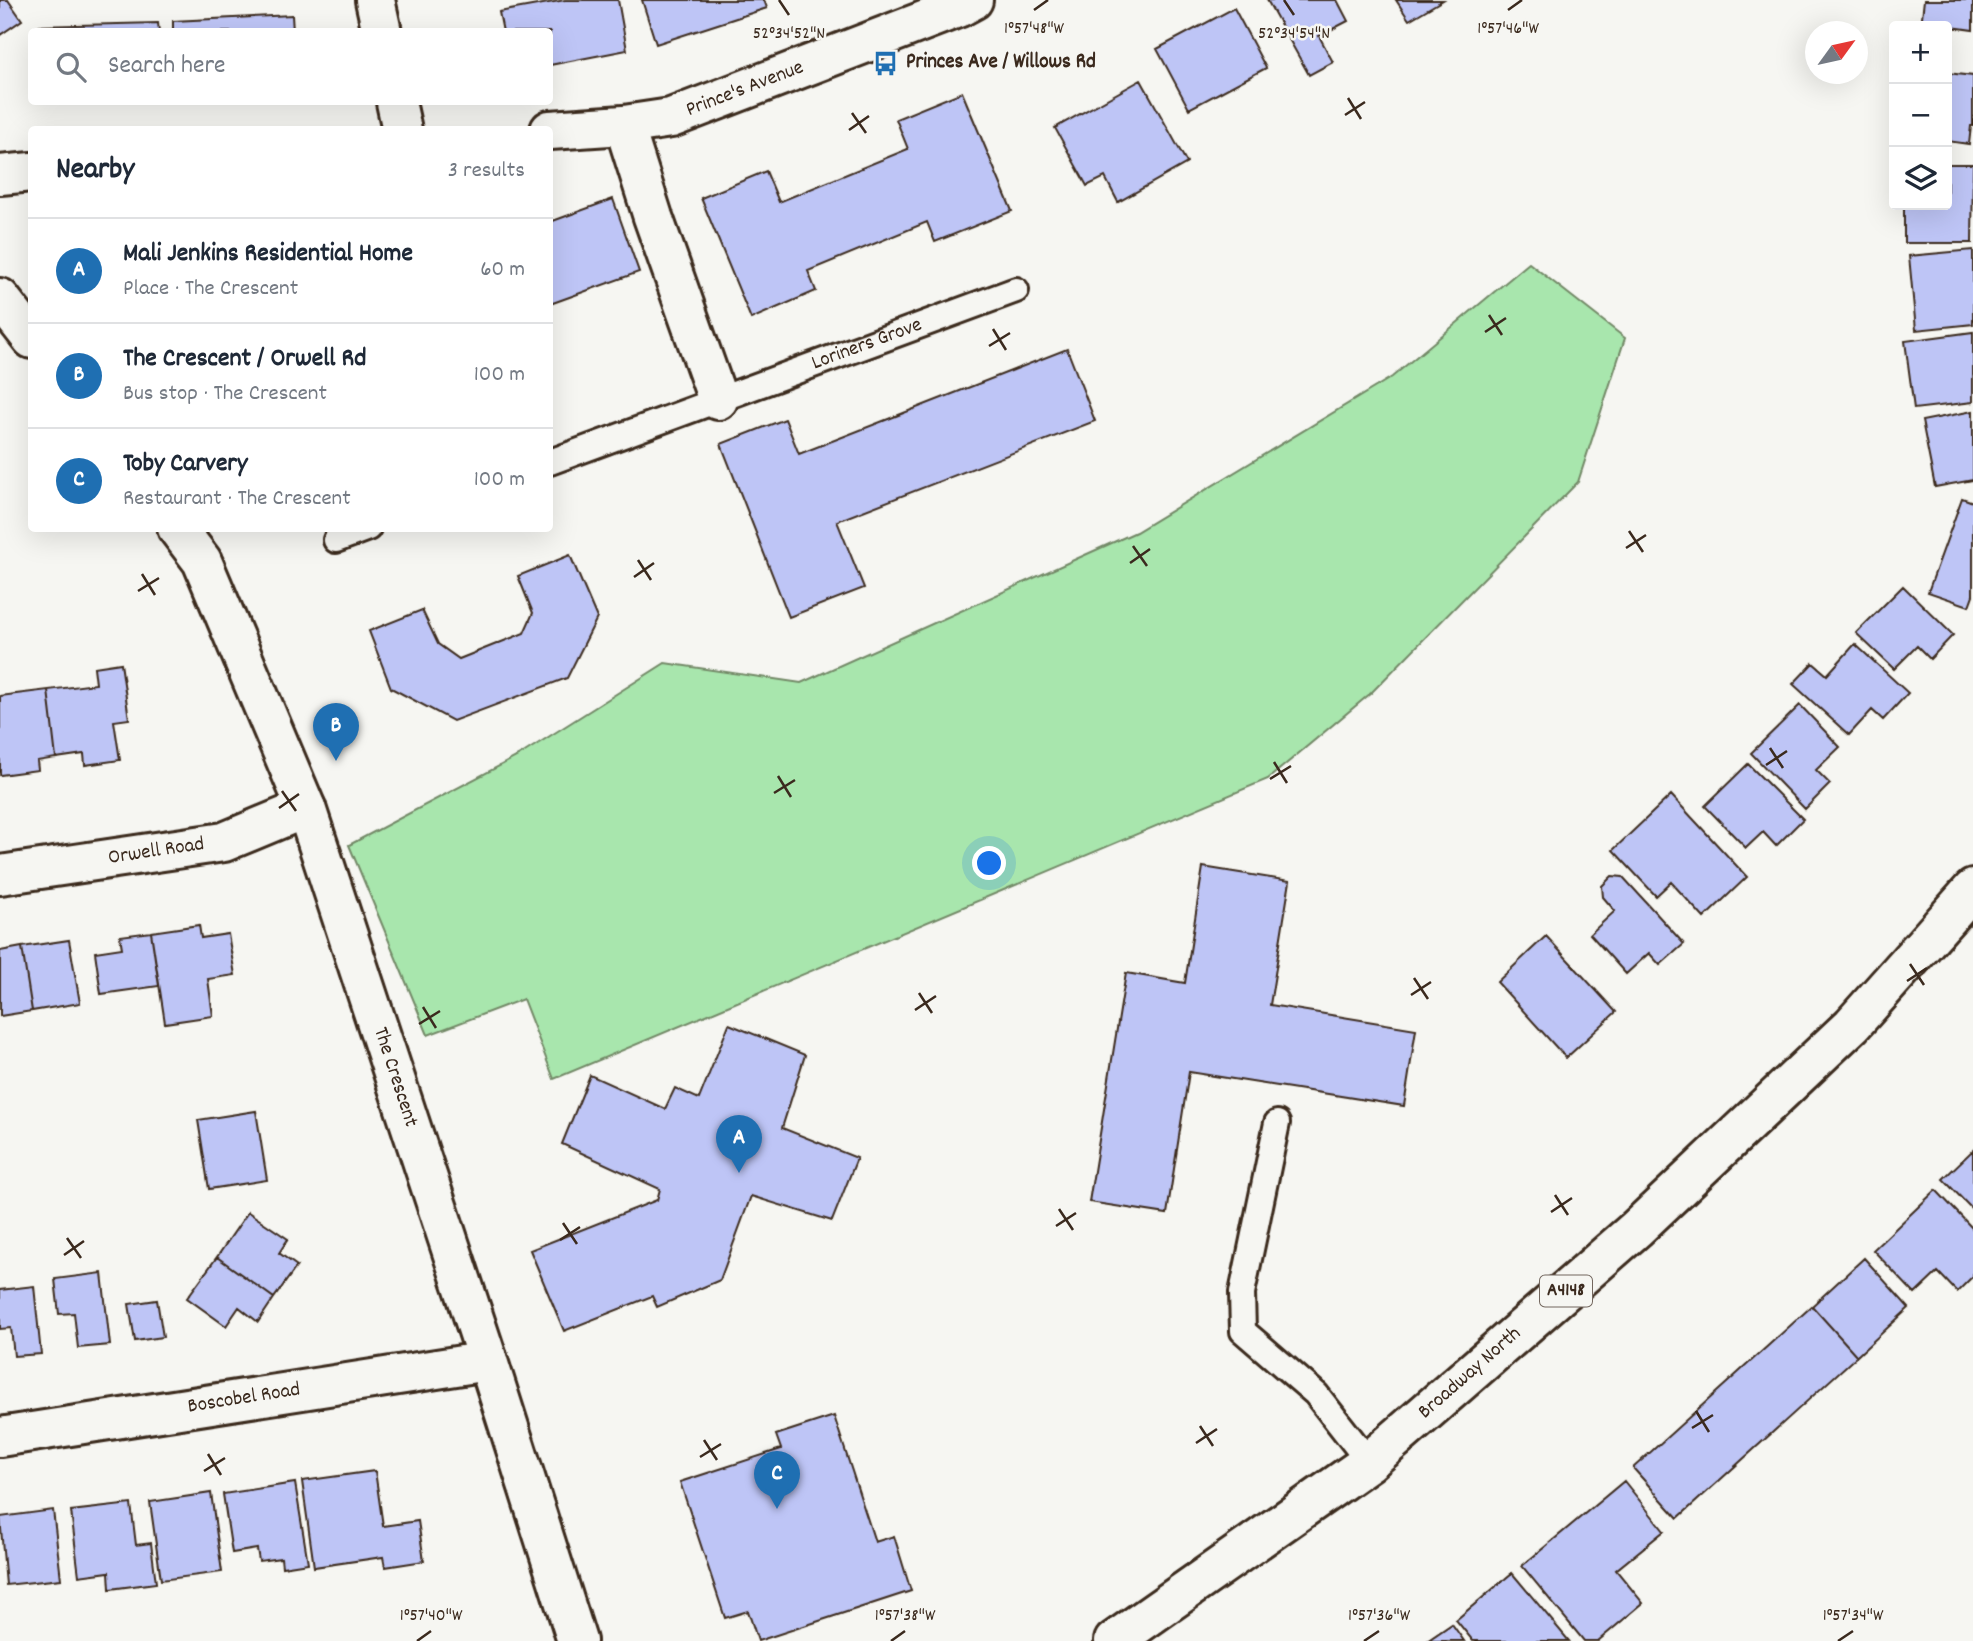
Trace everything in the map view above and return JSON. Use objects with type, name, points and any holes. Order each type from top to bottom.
[{"type":"main road","points":[[375,0],[381,28]]},
{"type":"main road","name":"Prince's Avenue","points":[[553,130],[624,125],[671,118],[973,0]]},
{"type":"main road","points":[[397,105],[401,126]]},
{"type":"main road","points":[[624,125],[653,217],[718,400]]},
{"type":"main road","points":[[0,175],[28,172]]},
{"type":"main road","points":[[0,298],[28,334]]},
{"type":"main road","name":"The Crescent","points":[[180,532],[202,561],[306,808],[577,1641]]},
{"type":"main road","name":"Orwell Road","points":[[0,875],[224,842],[306,808]]},
{"type":"main road","name":"Broadway North","points":[[1114,1641],[1369,1462],[1636,1229],[1852,1025],[1973,889]]},
{"type":"main road","name":"Boscobel Road","points":[[0,1437],[488,1361]]},
{"type":"lane","name":"Loriners Grove","points":[[553,461],[1016,290]]},
{"type":"lane","points":[[336,540],[357,532]]},
{"type":"lane","points":[[1277,1123],[1242,1293],[1243,1331],[1316,1394],[1369,1462]]},
{"type":"green space","points":[[1529,263],[1625,338],[1578,482],[1371,693],[1268,779],[554,1079],[523,999],[428,1035],[349,845],[520,755],[665,663],[801,683],[1136,532],[1392,377]]},
{"type":"building","points":[[0,0],[8,0],[22,20],[0,35]]},
{"type":"building","points":[[565,0],[618,0],[627,50],[553,64],[553,28],[502,28],[499,12]]},
{"type":"building","points":[[642,0],[764,0],[767,8],[656,44]]},
{"type":"building","points":[[1267,0],[1337,0],[1348,21],[1319,36],[1333,62],[1309,75]]},
{"type":"building","points":[[1396,0],[1443,0],[1409,20]]},
{"type":"building","points":[[1924,0],[1973,0],[1973,30],[1952,27],[1952,21],[1922,21]]},
{"type":"building","points":[[1234,8],[1266,68],[1189,109],[1157,49]]},
{"type":"building","points":[[292,15],[293,28],[173,28],[173,21]]},
{"type":"building","points":[[158,23],[159,28],[36,28]]},
{"type":"building","points":[[1952,74],[1973,76],[1973,126],[1969,144],[1952,142]]},
{"type":"building","points":[[1141,80],[1187,163],[1118,202],[1105,177],[1087,186],[1055,128]]},
{"type":"building","points":[[962,92],[1012,211],[935,242],[927,222],[808,271],[816,291],[751,319],[701,198],[766,171],[779,202],[908,149],[896,119]]},
{"type":"building","points":[[1952,164],[1973,164],[1972,243],[1904,243],[1904,210],[1952,210]]},
{"type":"building","points":[[613,199],[639,272],[553,303],[553,221]]},
{"type":"building","points":[[1973,250],[1973,324],[1916,330],[1909,256]]},
{"type":"building","points":[[1973,332],[1973,402],[1914,409],[1905,341]]},
{"type":"building","points":[[1067,349],[1095,421],[837,521],[864,588],[789,617],[721,444],[785,419],[799,454]]},
{"type":"building","points":[[1973,411],[1973,480],[1935,487],[1922,421]]},
{"type":"building","points":[[1962,498],[1973,502],[1973,595],[1969,606],[1928,592]]},
{"type":"building","points":[[570,555],[597,618],[567,678],[453,721],[391,688],[369,631],[422,610],[438,644],[459,659],[524,633],[533,613],[518,576]]},
{"type":"building","points":[[1903,586],[1953,635],[1930,659],[1917,646],[1894,669],[1856,633]]},
{"type":"building","points":[[1855,644],[1908,693],[1883,720],[1872,710],[1849,735],[1793,684],[1813,663],[1827,675]]},
{"type":"building","points":[[121,663],[129,719],[114,721],[120,760],[85,765],[84,754],[56,758],[48,690],[96,684],[94,667]]},
{"type":"building","points":[[48,690],[56,758],[37,761],[38,770],[0,775],[0,696]]},
{"type":"building","points":[[1800,705],[1840,747],[1816,770],[1830,784],[1805,809],[1751,753]]},
{"type":"building","points":[[1748,764],[1803,819],[1776,846],[1763,832],[1746,848],[1705,806]]},
{"type":"building","points":[[1671,795],[1747,877],[1704,918],[1671,882],[1656,896],[1613,850]]},
{"type":"building","points":[[1203,867],[1290,881],[1270,1005],[1416,1029],[1404,1106],[1189,1072],[1167,1214],[1089,1202],[1126,973],[1185,983]]},
{"type":"building","points":[[1612,876],[1623,877],[1684,944],[1660,965],[1649,953],[1626,974],[1590,934],[1615,911],[1603,897],[1602,886]]},
{"type":"building","points":[[199,925],[201,938],[228,934],[235,975],[208,979],[213,1016],[165,1023],[151,932]]},
{"type":"building","points":[[151,932],[159,986],[101,994],[95,952],[122,948],[120,936]]},
{"type":"building","points":[[1546,936],[1616,1012],[1566,1058],[1497,982]]},
{"type":"building","points":[[69,940],[80,1003],[32,1011],[22,947]]},
{"type":"building","points":[[22,947],[32,1011],[0,1016],[0,951]]},
{"type":"building","points":[[729,1024],[805,1055],[782,1128],[857,1158],[832,1221],[751,1196],[720,1280],[657,1307],[652,1296],[564,1331],[530,1250],[657,1200],[660,1189],[562,1144],[590,1075],[665,1109],[675,1088],[699,1099]]},
{"type":"building","points":[[256,1111],[267,1180],[209,1189],[198,1120]]},
{"type":"building","points":[[1973,1150],[1973,1210],[1943,1179]]},
{"type":"building","points":[[1936,1190],[1973,1229],[1973,1276],[1957,1292],[1938,1272],[1915,1294],[1873,1250]]},
{"type":"building","points":[[248,1212],[288,1239],[279,1253],[297,1266],[274,1298],[217,1257]]},
{"type":"building","points":[[217,1257],[274,1298],[258,1322],[239,1307],[226,1326],[187,1298]]},
{"type":"building","points":[[1864,1258],[1909,1308],[1857,1356],[1812,1306]]},
{"type":"building","points":[[102,1273],[110,1345],[78,1348],[74,1313],[59,1314],[55,1279]]},
{"type":"building","points":[[34,1286],[41,1354],[14,1356],[11,1328],[0,1329],[0,1290]]},
{"type":"building","points":[[157,1300],[163,1337],[135,1341],[129,1304]]},
{"type":"building","points":[[1812,1306],[1857,1356],[1678,1518],[1633,1468]]},
{"type":"building","points":[[834,1416],[875,1542],[894,1536],[911,1591],[758,1641],[748,1611],[725,1618],[680,1482],[781,1449],[776,1435]]},
{"type":"building","points":[[375,1471],[383,1526],[418,1521],[424,1561],[385,1567],[383,1557],[314,1567],[302,1481]]},
{"type":"building","points":[[1624,1481],[1664,1531],[1616,1570],[1643,1603],[1598,1641],[1584,1641],[1522,1566]]},
{"type":"building","points":[[295,1483],[308,1563],[282,1567],[281,1558],[259,1561],[257,1549],[232,1553],[223,1494]]},
{"type":"building","points":[[211,1493],[222,1572],[161,1580],[150,1502]]},
{"type":"building","points":[[131,1504],[136,1545],[151,1543],[156,1583],[110,1589],[109,1572],[79,1576],[71,1511]]},
{"type":"building","points":[[53,1510],[61,1579],[6,1585],[0,1517]]},
{"type":"building","points":[[1512,1573],[1569,1641],[1473,1641],[1456,1620]]},
{"type":"building","points":[[1452,1624],[1464,1641],[1427,1641]]},
{"type":"place","name":"Princes Ave / Willows Rd","points":[[886,63]]},
{"type":"place","name":"The Crescent / Orwell Rd","points":[[336,761]]},
{"type":"place","name":"Mali Jenkins Residential Home","points":[[739,1173]]},
{"type":"place","name":"Toby Carvery","points":[[777,1509]]}]
